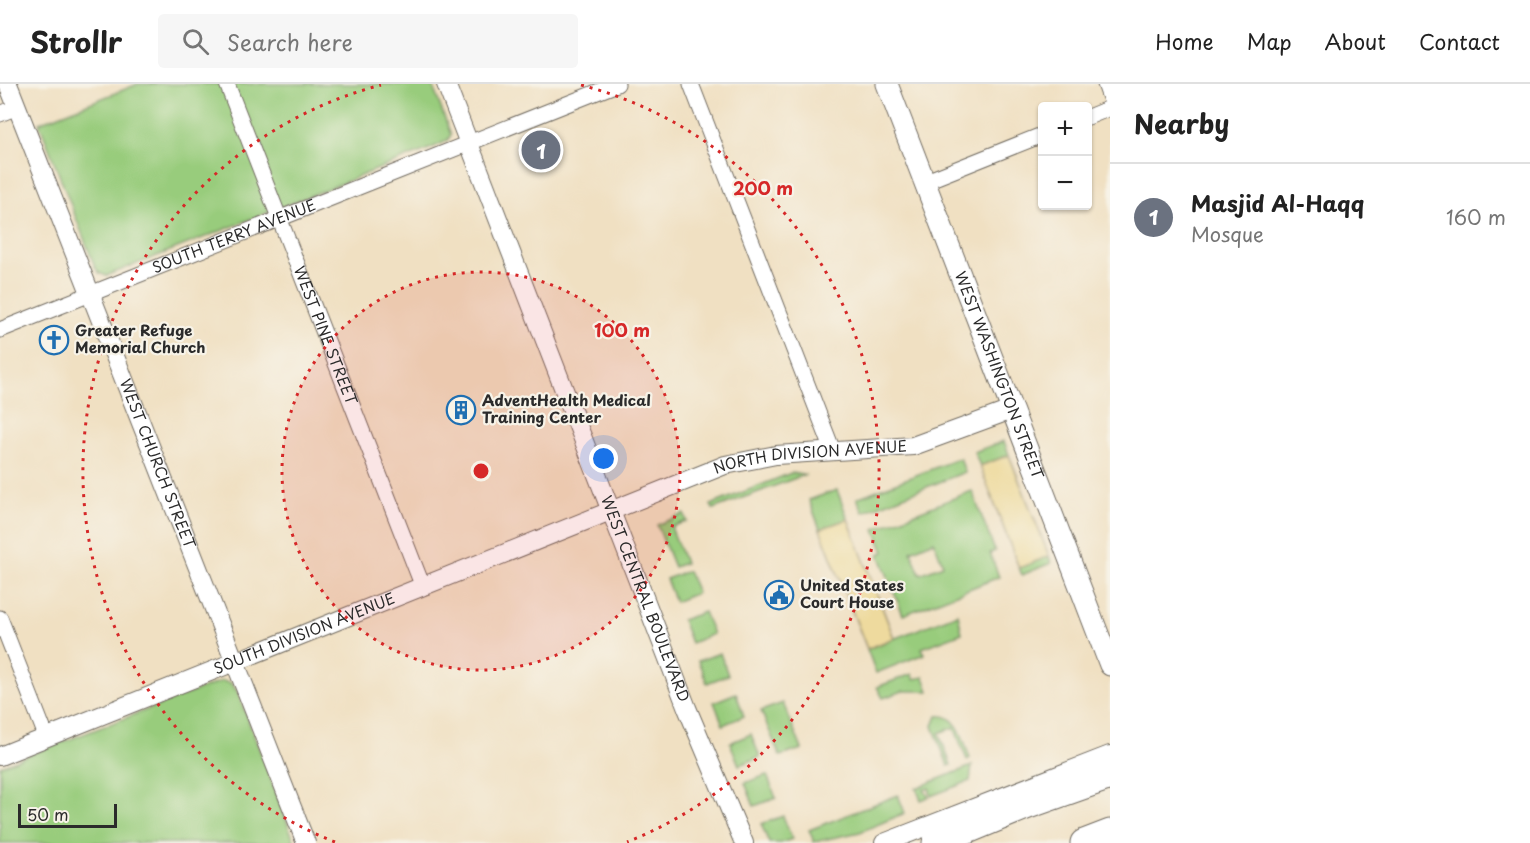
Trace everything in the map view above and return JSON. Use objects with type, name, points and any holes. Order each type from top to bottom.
[{"type":"highway","points":[[936,843],[1028,805],[1110,776]]},
{"type":"highway","points":[[1084,843],[1110,832]]},
{"type":"main road","name":"WEST WASHINGTON STREET","points":[[887,84],[1110,665]]},
{"type":"street","name":"WEST CHURCH STREET","points":[[8,84],[306,843]]},
{"type":"street","name":"WEST PINE STREET","points":[[227,84],[423,586]]},
{"type":"street","name":"WEST CENTRAL BOULEVARD","points":[[446,84],[610,512],[687,708],[744,843]]},
{"type":"street","name":"SOUTH TERRY AVENUE","points":[[0,330],[617,84]]},
{"type":"street","points":[[691,84],[833,451]]},
{"type":"street","points":[[1105,84],[1110,98]]},
{"type":"street","points":[[0,114],[17,107]]},
{"type":"street","points":[[1092,115],[1110,108]]},
{"type":"street","points":[[924,182],[1038,137]]},
{"type":"street","name":"NORTH DIVISION AVENUE","points":[[610,512],[725,465],[760,457],[913,446],[1011,411]]},
{"type":"street","name":"SOUTH DIVISION AVENUE","points":[[0,756],[610,512]]},
{"type":"street","points":[[0,618],[46,736]]},
{"type":"street","points":[[884,843],[1110,755]]},
{"type":"green space","points":[[138,84],[432,84],[451,135],[447,141],[434,147],[106,276],[99,273],[95,267],[39,123]]},
{"type":"green space","points":[[1004,441],[1009,455],[980,466],[974,452]]},
{"type":"green space","points":[[960,458],[965,472],[863,512],[857,498]]},
{"type":"green space","points":[[791,473],[804,475],[713,509],[711,505]]},
{"type":"green space","points":[[837,490],[848,519],[820,529],[809,500]]},
{"type":"green space","points":[[972,491],[995,551],[990,553],[999,577],[903,615],[879,554],[884,552],[875,529]],"holes":[[[934,541],[943,565],[920,574],[911,551]]]},
{"type":"green space","points":[[684,514],[687,521],[671,527],[685,563],[674,567],[657,525]]},
{"type":"green space","points":[[1049,556],[1051,563],[1022,575],[1019,568]]},
{"type":"green space","points":[[688,571],[697,593],[675,602],[666,579]]},
{"type":"green space","points":[[704,612],[713,634],[691,643],[682,620]]},
{"type":"green space","points":[[958,614],[962,633],[922,648],[924,654],[876,673],[867,649]]},
{"type":"green space","points":[[720,653],[728,675],[707,683],[698,661]]},
{"type":"green space","points":[[912,674],[914,679],[924,677],[929,691],[903,691],[883,698],[877,687]]},
{"type":"green space","points":[[222,681],[231,683],[237,691],[295,843],[0,843],[0,766]]},
{"type":"green space","points":[[736,693],[744,716],[723,725],[714,702]]},
{"type":"green space","points":[[783,703],[802,749],[780,756],[761,711]]},
{"type":"green space","points":[[937,716],[944,716],[956,724],[970,758],[967,760],[954,727],[939,733],[951,765],[948,766],[933,726]]},
{"type":"green space","points":[[751,734],[760,757],[739,765],[730,743]]},
{"type":"green space","points":[[972,766],[970,781],[931,796],[929,788],[924,790],[929,797],[921,800],[916,788]]},
{"type":"green space","points":[[767,775],[776,798],[754,806],[745,783]]},
{"type":"green space","points":[[898,795],[905,813],[860,832],[814,842],[809,830]]},
{"type":"green space","points":[[783,816],[792,839],[781,843],[769,843],[761,824]]},
{"type":"sand","points":[[1009,455],[1049,556],[1019,568],[980,466]]},
{"type":"sand","points":[[848,519],[894,638],[867,649],[820,529]]},
{"type":"place","name":"Masjid Al-Haqq","points":[[541,150]]},
{"type":"place","name":"Greater Refuge Memorial Church","points":[[54,340]]},
{"type":"place","name":"AdventHealth Medical Training Center","points":[[461,410]]},
{"type":"place","name":"United States Court House","points":[[779,595]]}]
